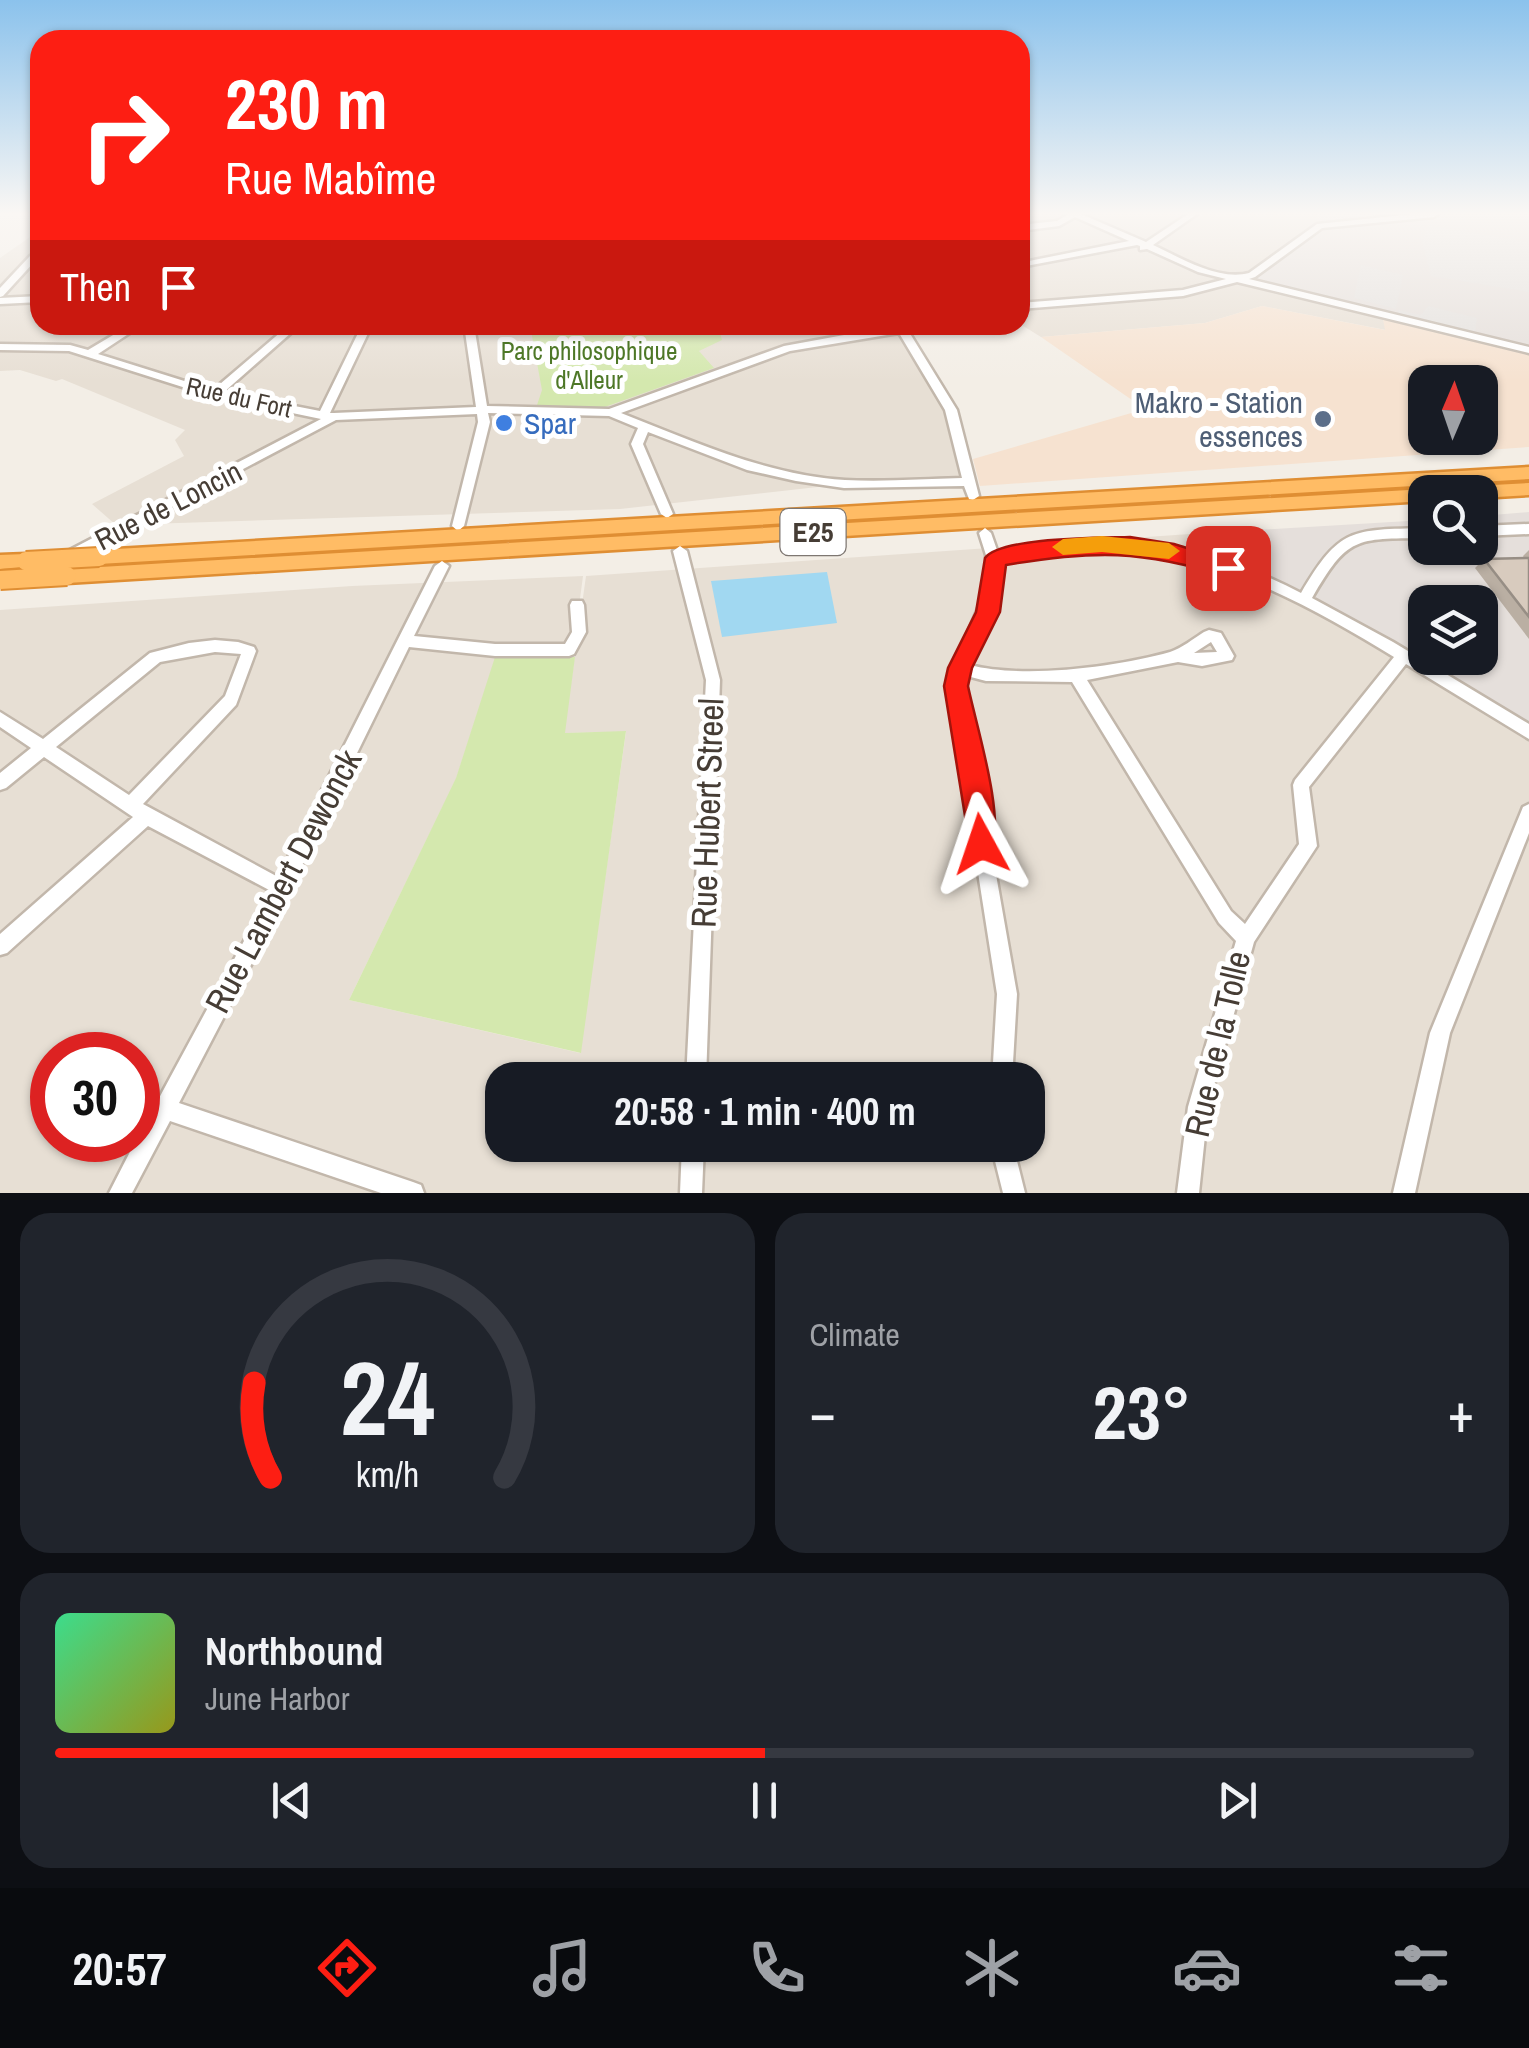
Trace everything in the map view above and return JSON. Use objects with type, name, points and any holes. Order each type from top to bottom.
[{"type":"highway","points":[[1230,491],[1529,458]]},
{"type":"highway","name":"E25","points":[[0,562],[1230,491],[1529,485]]},
{"type":"highway","name":"E25","points":[[1498,489],[1529,485]]},
{"type":"highway","name":"E25","points":[[0,580],[1408,497]]},
{"type":"street","points":[[0,297],[23,270]]},
{"type":"street","points":[[1211,270],[1529,350]]},
{"type":"street","points":[[1030,305],[1159,297],[1240,279],[1254,270]]},
{"type":"street","points":[[0,297],[30,298]]},
{"type":"street","points":[[90,354],[121,335]]},
{"type":"street","points":[[215,394],[283,335]]},
{"type":"street","points":[[329,416],[363,335]]},
{"type":"street","points":[[458,526],[483,411],[470,335]]},
{"type":"street","points":[[610,413],[815,337],[833,335]]},
{"type":"street","points":[[610,413],[751,467],[844,484],[971,489],[951,410],[909,335]]},
{"type":"street","name":"Rue du Fort","points":[[0,347],[58,346],[215,394],[329,416],[483,411],[610,413]]},
{"type":"street","name":"Rue de Loncin","points":[[0,590],[329,416]]},
{"type":"street","points":[[644,428],[637,444],[668,514]]},
{"type":"street","points":[[1498,530],[1529,529]]},
{"type":"street","points":[[1303,601],[1341,542],[1361,535],[1408,533]]},
{"type":"street","points":[[985,534],[996,558],[988,612],[960,668],[956,686],[1007,994],[1003,1062]]},
{"type":"street","points":[[996,558],[1086,545],[1152,547],[1204,559],[1303,601],[1529,732]]},
{"type":"street","name":"Rue Hubert Streel","points":[[680,551],[713,680],[697,1062]]},
{"type":"street","name":"Rue Lambert Dewonck","points":[[120,1193],[282,888],[442,566]]},
{"type":"street","points":[[407,641],[495,650],[569,650],[579,632],[577,605]]},
{"type":"street","points":[[0,783],[154,658],[180,650],[238,646],[249,651],[231,700],[138,810],[0,946]]},
{"type":"street","points":[[960,668],[986,675],[1076,676],[1178,656]]},
{"type":"street","points":[[1246,938],[1308,846],[1301,785],[1402,658]]},
{"type":"street","name":"Rue de la Tolle","points":[[1076,676],[1137,770],[1135,782],[1171,845],[1186,853],[1224,918],[1246,938],[1198,1107],[1188,1193]]},
{"type":"street","points":[[0,719],[138,810],[282,888]]},
{"type":"street","points":[[1404,1193],[1440,1032],[1529,812]]},
{"type":"street","points":[[163,1108],[413,1193]]},
{"type":"street","points":[[691,1193],[692,1162]]},
{"type":"street","points":[[1006,1162],[1014,1193]]},
{"type":"shaded area","points":[[0,270],[30,270],[30,335],[908,335],[951,410],[968,482],[844,484],[620,509],[116,525],[92,504],[184,456],[175,440],[185,430],[62,379],[56,381],[20,370],[0,371]]},
{"type":"shaded area","points":[[1030,270],[1350,270],[1382,315],[1386,330],[1262,306],[1205,323],[1041,337],[1030,330]]},
{"type":"shaded area","points":[[1261,270],[1529,270],[1529,348],[1246,280]]},
{"type":"shaded area","points":[[1360,270],[1403,275],[1396,309],[1354,298]]},
{"type":"shaded area","points":[[1429,270],[1529,270],[1529,292],[1431,276]]},
{"type":"shaded area","points":[[1262,306],[1385,330],[1383,319],[1529,355],[1529,447],[1498,449],[1498,365],[1408,365],[1408,455],[1416,455],[980,486],[973,459],[1145,409],[1041,337],[1205,323]]},
{"type":"shaded area","points":[[1428,306],[1477,318],[1475,335],[1399,316],[1398,310],[1421,315]]},
{"type":"shaded area","points":[[1529,512],[1529,724],[1442,675],[1498,675],[1498,585],[1408,585],[1408,656],[1190,534],[1408,521],[1408,565],[1498,565],[1498,515]]},
{"type":"shaded area","points":[[1190,534],[1408,661],[1408,675],[1431,675],[1529,732],[1529,1193],[0,1193],[0,610],[352,586],[583,576],[573,652],[497,653],[456,779],[349,1000],[580,1053],[626,732],[564,733],[586,576]]},
{"type":"green space","name":"Parc philosophique d'Alleur","points":[[532,335],[721,335],[722,340],[699,351],[714,368],[602,408],[537,405],[542,390]]},
{"type":"green space","points":[[495,657],[575,657],[565,733],[626,731],[581,1053],[349,1000],[456,778]]},
{"type":"water","points":[[827,572],[837,623],[722,637],[711,581]]},
{"type":"building","points":[[1529,558],[1529,617],[1489,565],[1498,565],[1498,559]]},
{"type":"slow traffic","points":[[1063,547],[1102,544],[1169,551]]},
{"type":"place","name":"Makro - Station essences","points":[[1323,419]]},
{"type":"place","name":"Spar","points":[[504,423]]},
{"type":"route","points":[[981,844],[978,801],[956,686],[960,668],[988,612],[996,558],[1069,546],[1130,545],[1204,559],[1228,568]]}]
